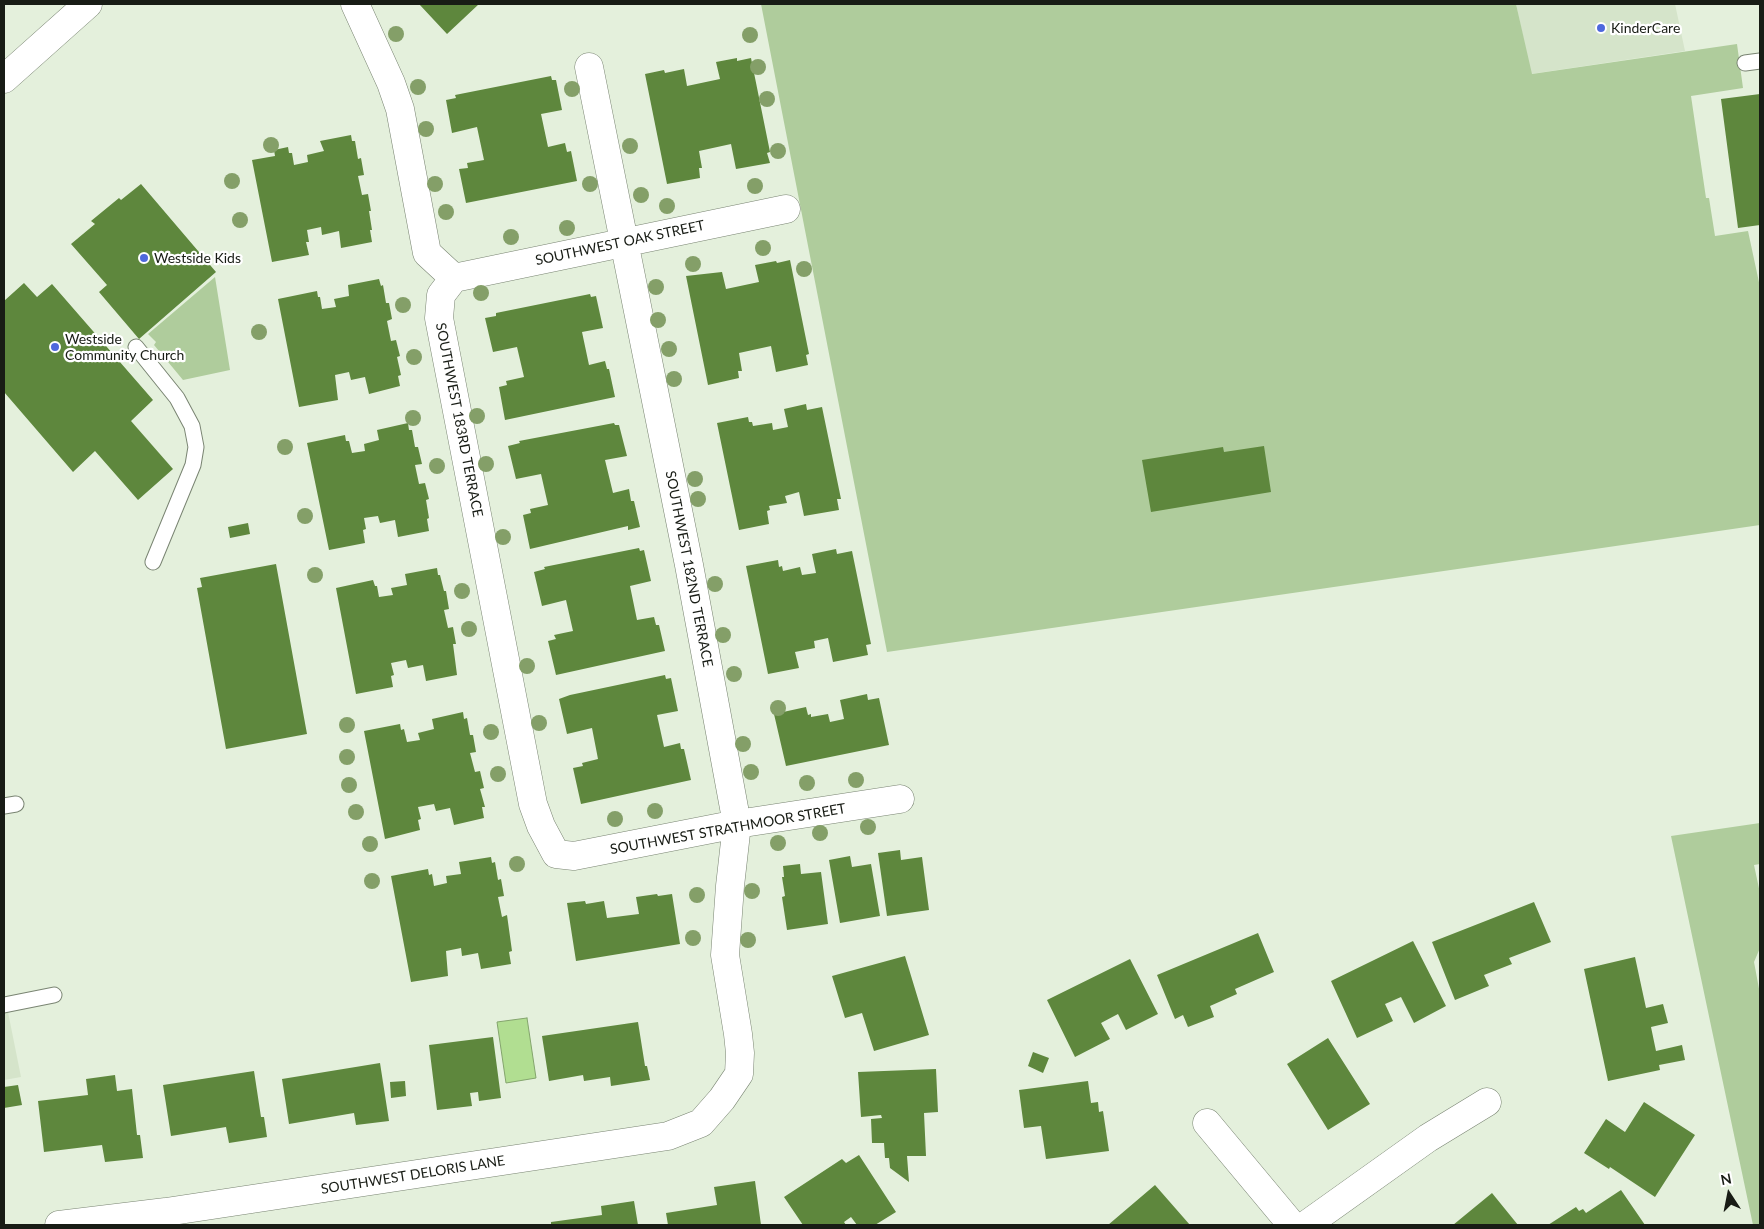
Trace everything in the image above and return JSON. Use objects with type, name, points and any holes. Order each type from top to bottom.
[{"type":"street","points":[[4,79],[88,4]]},
{"type":"street","points":[[355,4],[391,83],[400,109],[427,253],[454,278]]},
{"type":"street","name":"SOUTHWEST 182ND TERRACE","points":[[590,67],[689,565],[737,824],[725,955],[738,1034],[740,1053],[739,1074]]},
{"type":"street","name":"SOUTHWEST OAK STREET","points":[[454,278],[786,209]]},
{"type":"street","name":"SOUTHWEST 183RD TERRACE","points":[[454,278],[442,295],[439,318],[533,804],[541,826],[556,854]]},
{"type":"street","name":"SOUTHWEST STRATHMOOR STREET","points":[[556,854],[574,856],[737,824],[900,799]]},
{"type":"street","name":"SOUTHWEST DELORIS LANE","points":[[60,1225],[166,1212],[668,1136],[701,1123],[722,1099],[739,1074]]},
{"type":"street","points":[[1306,1225],[1428,1138],[1487,1102]]},
{"type":"street","points":[[1207,1123],[1292,1225]]},
{"type":"lane","points":[[136,348],[176,398],[192,426],[196,447],[192,466],[153,562]]},
{"type":"lane","points":[[4,1005],[54,995]]},
{"type":"shaded area","points":[[761,4],[1516,4],[1532,74],[1737,44],[1743,88],[1691,96],[1706,198],[1709,198],[1715,236],[1748,231],[1760,287],[1760,525],[887,652]]},
{"type":"shaded area","name":"KinderCare","points":[[1516,4],[1675,4],[1685,51],[1531,74]]},
{"type":"shaded area","points":[[215,277],[230,370],[183,380],[154,345],[156,342],[148,334]]},
{"type":"shaded area","points":[[1760,823],[1760,864],[1754,865],[1760,893],[1760,948],[1754,962],[1760,994],[1760,1225],[1753,1225],[1671,836]]},
{"type":"shaded area","points":[[4,992],[21,1077],[4,1080]]},
{"type":"shaded area","points":[[527,1018],[536,1078],[506,1083],[497,1022]]},
{"type":"building","points":[[419,4],[479,4],[447,34]]},
{"type":"building","points":[[737,58],[737,61],[751,58],[770,152],[767,153],[770,163],[736,169],[731,144],[699,151],[702,168],[699,168],[700,178],[667,184],[645,74],[664,70],[665,73],[684,69],[687,86],[720,79],[716,62]]},
{"type":"building","points":[[551,76],[552,80],[556,80],[562,110],[541,114],[548,147],[565,143],[567,152],[571,151],[577,181],[466,203],[459,169],[468,168],[467,163],[484,160],[477,127],[452,133],[446,100],[456,98],[455,95]]},
{"type":"building","points":[[1760,94],[1760,225],[1738,228],[1721,99]]},
{"type":"building","points":[[351,135],[352,141],[355,141],[358,159],[361,158],[364,175],[358,176],[362,195],[368,194],[371,211],[369,211],[372,242],[341,248],[339,231],[322,235],[321,227],[307,230],[309,242],[306,242],[309,255],[272,262],[252,160],[275,156],[274,150],[288,147],[289,153],[292,153],[294,165],[308,162],[307,155],[324,151],[320,141]]},
{"type":"building","name":"Westside Kids","points":[[141,184],[216,272],[139,339],[99,292],[107,285],[71,244],[95,224],[91,221],[119,198],[121,200]]},
{"type":"building","points":[[790,260],[809,354],[806,355],[808,365],[776,372],[771,346],[739,353],[742,371],[738,371],[739,378],[708,385],[686,276],[722,272],[726,289],[759,282],[755,265]]},
{"type":"building","points":[[379,279],[381,286],[383,285],[386,303],[389,303],[392,319],[387,321],[391,341],[396,340],[400,356],[397,357],[401,375],[398,376],[400,386],[369,394],[365,377],[351,380],[349,372],[335,375],[338,400],[299,407],[278,299],[317,291],[322,309],[336,307],[334,299],[349,296],[348,285]]},
{"type":"building","name":"Westside Community Church","points":[[24,283],[37,297],[52,284],[153,400],[131,421],[173,469],[138,500],[95,451],[73,472],[4,392],[4,301]]},
{"type":"building","points":[[590,294],[591,297],[596,296],[603,328],[582,332],[589,365],[605,361],[607,369],[609,369],[615,397],[505,420],[499,387],[507,385],[506,381],[524,377],[517,347],[493,352],[485,318],[496,316],[496,313]]},
{"type":"building","points":[[806,404],[807,410],[822,407],[841,499],[837,499],[839,510],[804,516],[799,492],[785,496],[787,503],[769,506],[770,510],[767,511],[769,524],[739,530],[717,423],[748,417],[749,422],[752,422],[753,426],[772,423],[773,430],[788,427],[784,409]]},
{"type":"building","points":[[408,423],[409,430],[412,430],[415,447],[418,447],[422,464],[415,465],[419,484],[425,483],[429,499],[426,500],[429,531],[398,537],[395,520],[380,523],[378,516],[364,518],[366,529],[363,530],[365,543],[329,550],[307,443],[345,435],[346,441],[349,441],[352,453],[365,451],[364,444],[379,440],[377,430]]},
{"type":"building","points":[[614,423],[619,425],[627,456],[605,460],[613,493],[629,489],[640,527],[628,530],[628,526],[530,549],[523,515],[531,513],[530,509],[548,505],[541,474],[516,479],[508,446],[520,443],[519,441]]},
{"type":"building","points":[[1264,446],[1271,492],[1151,512],[1142,460],[1223,447],[1224,452]]},
{"type":"building","points":[[248,523],[250,534],[230,538],[228,527]]},
{"type":"building","points":[[639,548],[640,551],[644,550],[651,581],[630,586],[637,620],[654,617],[656,625],[659,625],[665,651],[556,675],[548,641],[556,639],[554,635],[573,631],[566,600],[542,606],[534,572],[545,569],[544,567]]},
{"type":"building","points":[[836,549],[837,554],[852,551],[871,644],[866,645],[868,655],[833,662],[828,638],[814,641],[815,648],[795,652],[799,668],[768,674],[746,566],[778,560],[779,567],[782,566],[783,571],[800,567],[802,575],[816,573],[812,554]]},
{"type":"building","points":[[276,564],[307,734],[226,749],[197,588],[202,587],[200,578]]},
{"type":"building","points":[[437,568],[444,591],[446,591],[449,609],[444,610],[448,628],[453,627],[456,644],[453,644],[457,675],[426,681],[423,665],[408,668],[406,660],[391,663],[394,675],[391,676],[393,687],[356,694],[336,588],[373,580],[375,586],[377,586],[379,597],[393,595],[391,588],[407,585],[405,574]]},
{"type":"building","points":[[665,675],[666,679],[671,678],[678,711],[657,715],[664,747],[680,743],[681,749],[684,749],[691,780],[581,804],[573,768],[583,766],[582,763],[598,759],[592,728],[567,734],[559,699]]},
{"type":"building","points":[[867,694],[868,700],[879,698],[889,745],[786,766],[774,714],[806,707],[808,715],[811,714],[811,717],[828,714],[830,722],[844,719],[840,700]]},
{"type":"building","points":[[463,712],[464,719],[467,718],[470,735],[473,735],[476,752],[470,753],[475,772],[480,771],[484,788],[480,789],[485,807],[482,807],[484,818],[454,825],[450,808],[436,811],[434,804],[418,807],[421,819],[418,820],[420,830],[385,839],[364,731],[400,724],[401,730],[404,729],[407,742],[420,740],[418,733],[434,729],[432,719]]},
{"type":"building","points":[[900,850],[901,860],[922,857],[929,910],[887,916],[878,853]]},
{"type":"building","points":[[850,856],[852,867],[871,864],[880,916],[840,923],[829,860]]},
{"type":"building","points":[[491,857],[492,863],[495,862],[498,880],[501,879],[504,896],[498,897],[502,917],[507,915],[512,951],[509,952],[511,964],[481,969],[478,953],[462,956],[461,948],[446,951],[448,976],[411,982],[391,876],[428,869],[429,875],[432,874],[434,886],[447,883],[446,876],[461,874],[459,862]]},
{"type":"building","points":[[800,864],[801,874],[821,872],[828,924],[787,930],[782,897],[785,896],[782,877],[784,877],[783,866]]},
{"type":"building","points":[[657,894],[658,896],[672,894],[680,944],[576,961],[567,903],[585,901],[586,904],[604,901],[607,918],[639,914],[636,897]]},
{"type":"building","points":[[1534,902],[1551,942],[1509,958],[1512,964],[1484,975],[1489,986],[1455,1000],[1432,942]]},
{"type":"building","points":[[1258,933],[1274,972],[1235,989],[1237,994],[1210,1006],[1214,1017],[1188,1027],[1183,1015],[1175,1019],[1157,975]]},
{"type":"building","points":[[1413,941],[1446,1006],[1414,1023],[1401,997],[1385,1004],[1393,1021],[1357,1038],[1331,981]]},
{"type":"building","points":[[905,956],[929,1035],[874,1051],[862,1013],[845,1018],[832,976]]},
{"type":"building","points":[[1635,957],[1646,1008],[1663,1004],[1668,1023],[1651,1027],[1656,1051],[1682,1045],[1685,1060],[1659,1065],[1660,1070],[1608,1081],[1584,969]]},
{"type":"building","points":[[1130,959],[1158,1014],[1126,1030],[1118,1014],[1101,1023],[1110,1039],[1075,1057],[1047,1000]]},
{"type":"building","points":[[638,1022],[645,1066],[647,1066],[650,1080],[611,1086],[610,1077],[584,1081],[583,1075],[549,1081],[542,1036]]},
{"type":"building","points":[[493,1037],[501,1098],[479,1101],[478,1092],[470,1093],[472,1106],[437,1110],[429,1045]]},
{"type":"building","points":[[1328,1038],[1370,1104],[1328,1130],[1287,1064]]},
{"type":"building","points":[[1033,1052],[1049,1058],[1043,1073],[1028,1066]]},
{"type":"building","points":[[380,1063],[389,1121],[356,1125],[354,1113],[289,1124],[282,1079]]},
{"type":"building","points":[[936,1069],[938,1112],[924,1113],[926,1156],[907,1156],[909,1182],[890,1168],[889,1158],[885,1158],[884,1143],[872,1143],[871,1119],[882,1118],[881,1115],[861,1117],[858,1072]]},
{"type":"building","points":[[254,1071],[261,1117],[264,1117],[267,1137],[229,1143],[226,1127],[171,1136],[163,1085]]},
{"type":"building","points":[[115,1075],[117,1091],[132,1089],[137,1135],[140,1135],[143,1158],[105,1162],[102,1145],[44,1152],[38,1101],[88,1095],[86,1079]]},
{"type":"building","points":[[405,1081],[406,1096],[391,1098],[390,1082]]},
{"type":"building","points":[[1088,1081],[1091,1103],[1098,1102],[1099,1112],[1103,1111],[1109,1151],[1046,1159],[1041,1126],[1024,1128],[1019,1090]]},
{"type":"building","points":[[18,1085],[22,1105],[4,1108],[4,1087]]},
{"type":"building","points":[[1644,1102],[1695,1135],[1655,1197],[1610,1167],[1609,1169],[1584,1153],[1606,1119],[1625,1132]]},
{"type":"building","points":[[859,1155],[896,1212],[875,1225],[857,1225],[851,1217],[844,1222],[846,1225],[803,1225],[784,1197],[842,1159],[846,1163]]},
{"type":"building","points":[[755,1181],[761,1225],[668,1225],[666,1213],[717,1205],[714,1187]]},
{"type":"building","points":[[1155,1185],[1190,1225],[1108,1225]]},
{"type":"building","points":[[1621,1190],[1645,1225],[1548,1225],[1576,1207],[1579,1211],[1583,1209],[1586,1213]]},
{"type":"building","points":[[1492,1193],[1518,1225],[1453,1225]]},
{"type":"building","points":[[634,1201],[638,1225],[551,1225],[551,1222],[602,1215],[601,1206]]},
{"type":"place","name":"KinderCare","points":[[1601,28]]},
{"type":"place","name":"Westside Kids","points":[[144,258]]},
{"type":"place","name":"Westside Community Church","points":[[55,347]]}]
